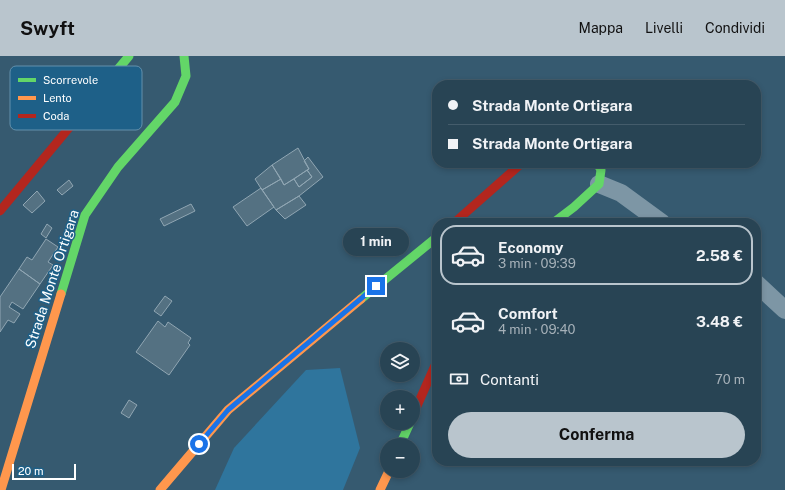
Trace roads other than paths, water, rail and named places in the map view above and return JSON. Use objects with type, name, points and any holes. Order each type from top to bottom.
[{"type":"main road","points":[[121,66],[129,56]]},
{"type":"main road","name":"Strada Monte Ortigara","points":[[0,490],[85,215],[118,167],[176,102],[186,76],[184,56]]},
{"type":"main road","points":[[0,211],[67,130]]},
{"type":"main road","points":[[460,218],[516,168]]},
{"type":"main road","points":[[560,218],[599,184],[600,168]]},
{"type":"main road","points":[[160,490],[228,410],[315,336],[432,241]]},
{"type":"main road","points":[[420,400],[432,372]]},
{"type":"main road","points":[[380,490],[385,478]]},
{"type":"street","points":[[599,184],[621,193],[655,218]]},
{"type":"street","points":[[761,288],[785,310]]}]
